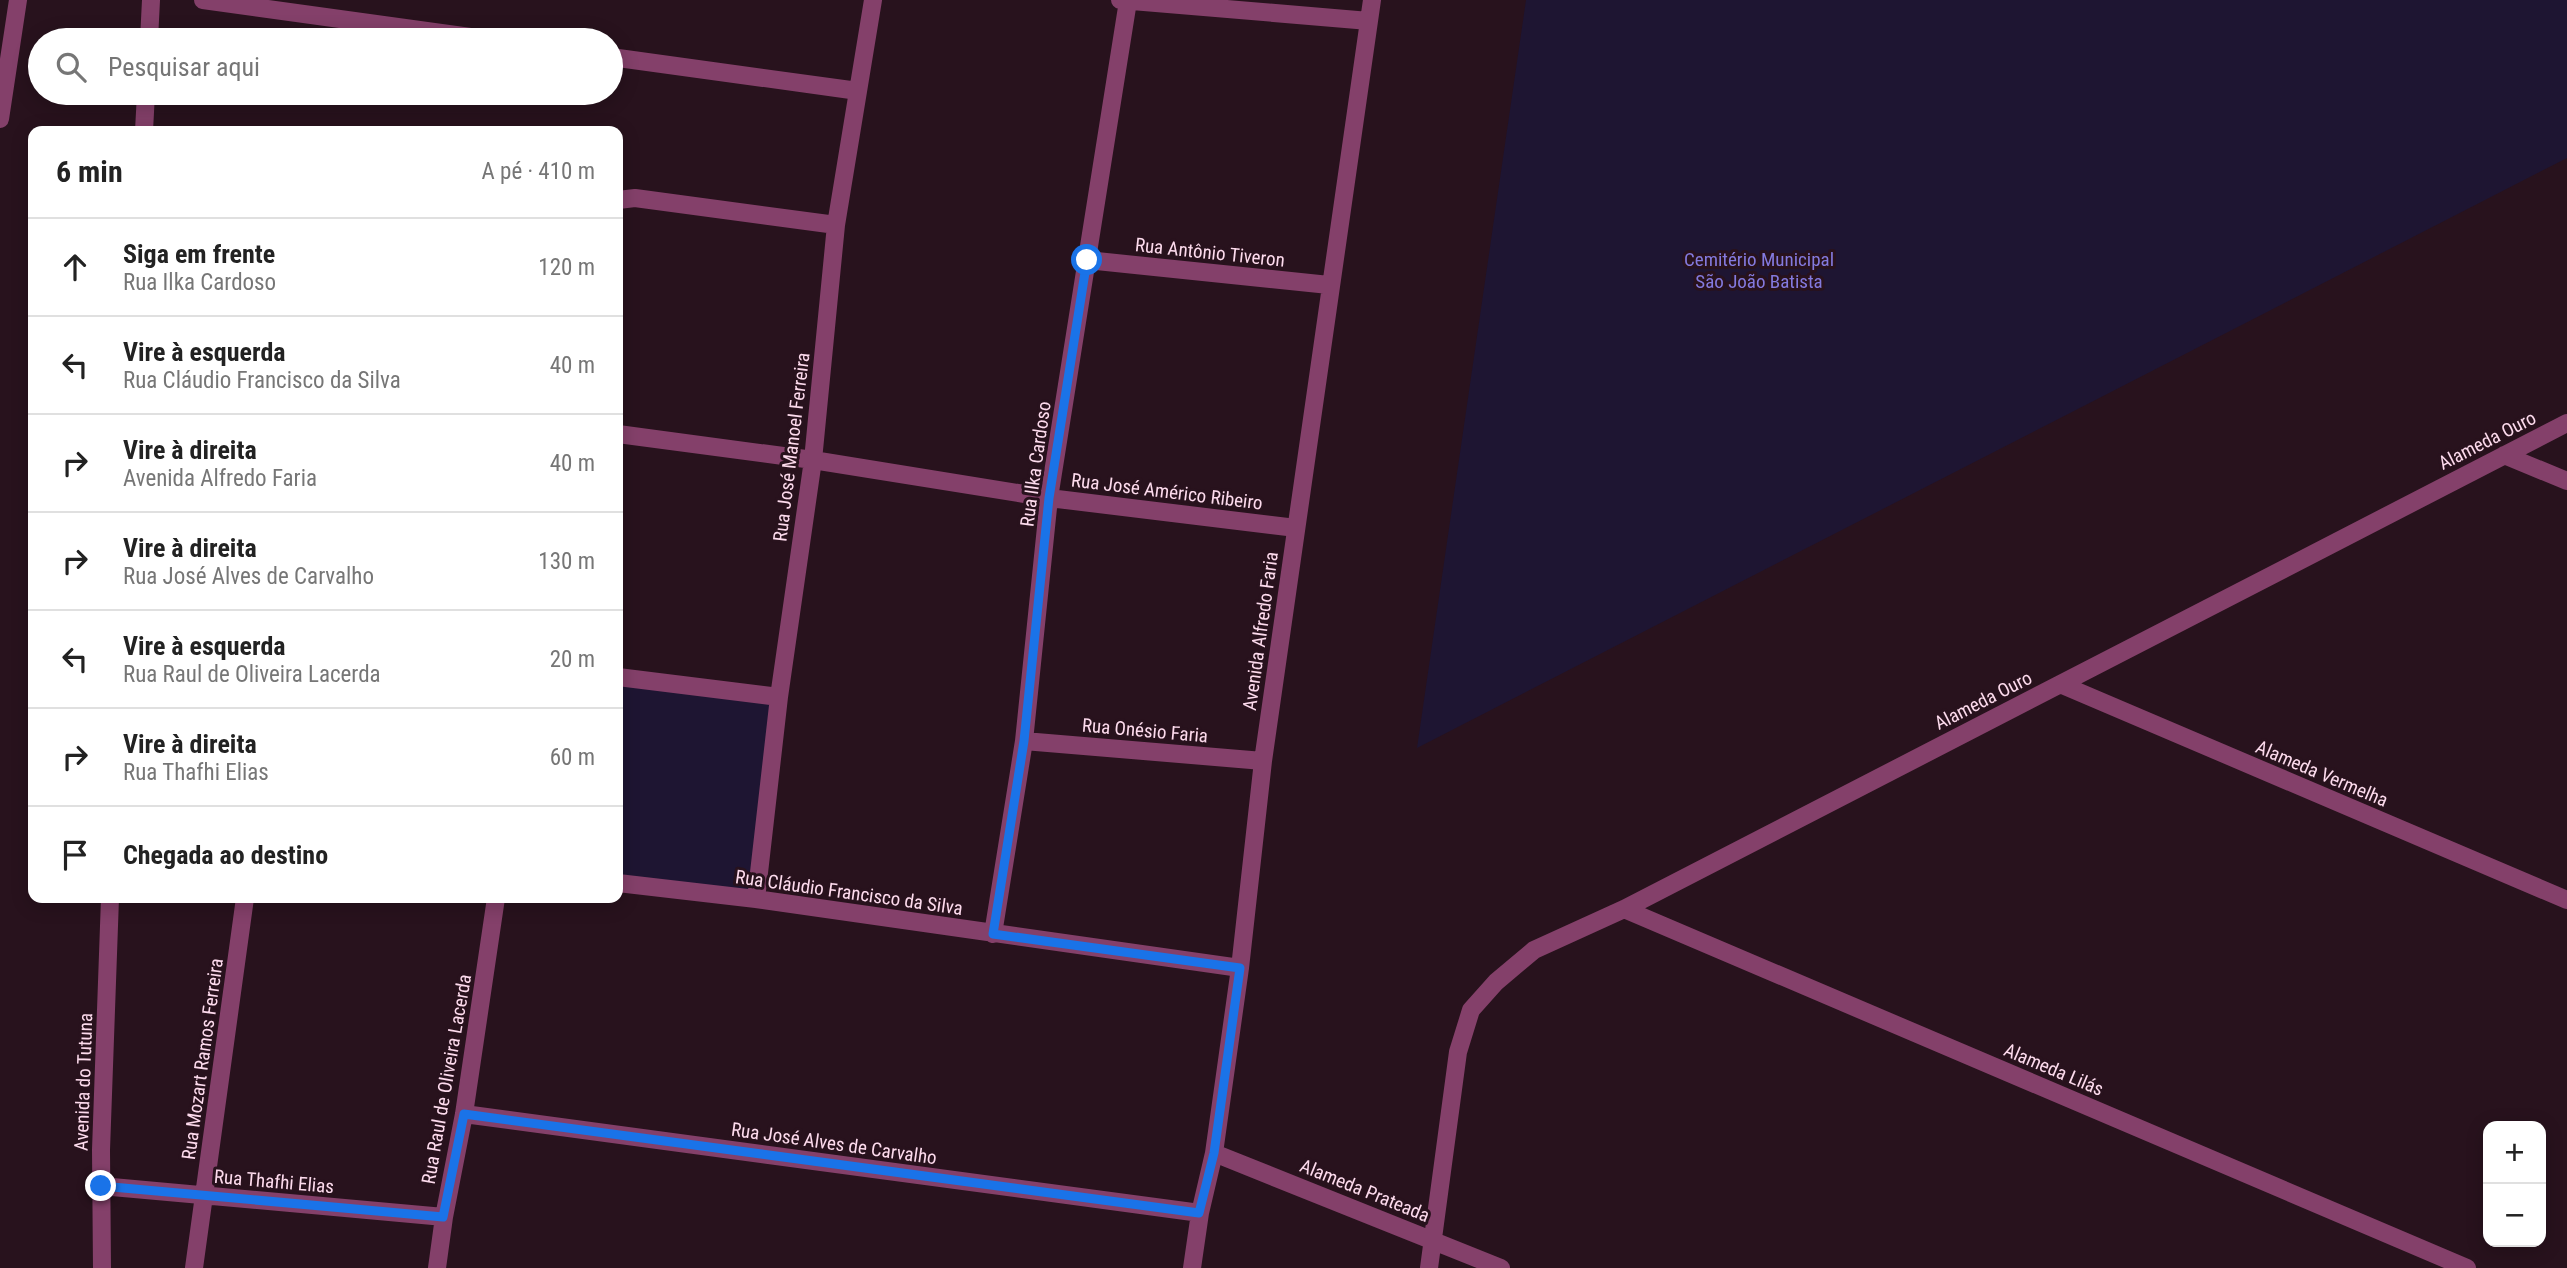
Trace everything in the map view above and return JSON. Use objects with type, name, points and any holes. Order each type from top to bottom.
[{"type":"street","points":[[0,119],[18,0]]},
{"type":"street","points":[[150,28],[151,0]]},
{"type":"street","points":[[204,0],[406,28]]},
{"type":"street","name":"Rua José Manoel Ferreira","points":[[756,899],[779,697],[813,460],[836,225],[873,0]]},
{"type":"street","name":"Avenida Alfredo Faria","points":[[1192,1268],[1199,1213],[1214,1153],[1240,968],[1263,761],[1329,285],[1372,0]]},
{"type":"street","points":[[1124,1],[1369,21]]},
{"type":"street","name":"Rua Ilka Cardoso","points":[[993,934],[1024,741],[1049,498],[1124,1]]},
{"type":"street","points":[[623,59],[858,91]]},
{"type":"street","points":[[144,126],[145,105]]},
{"type":"street","points":[[623,199],[635,198],[836,225]]},
{"type":"street","name":"Rua Antônio Tiveron","points":[[1087,260],[1329,285]]},
{"type":"street","name":"Alameda Ouro","points":[[1429,1268],[1458,1052],[1471,1010],[1496,982],[1534,950],[1624,909],[2567,423]]},
{"type":"street","name":"Rua José Américo Ribeiro","points":[[623,435],[813,460],[1049,498],[1296,528]]},
{"type":"street","points":[[2504,455],[2567,481]]},
{"type":"street","points":[[623,678],[779,697]]},
{"type":"street","name":"Alameda Vermelha","points":[[2060,684],[2567,900]]},
{"type":"street","name":"Rua Onésio Faria","points":[[1024,741],[1263,761]]},
{"type":"street","name":"Rua Cláudio Francisco da Silva","points":[[623,884],[756,899],[1240,968]]},
{"type":"street","name":"Avenida do Tutuna","points":[[102,1268],[101,1186],[110,903]]},
{"type":"street","name":"Rua Mozart Ramos Ferreira","points":[[194,1268],[244,903]]},
{"type":"street","name":"Rua Raul de Oliveira Lacerda","points":[[437,1268],[443,1217],[464,1114],[495,903]]},
{"type":"street","name":"Alameda Lilás","points":[[1624,909],[2467,1268]]},
{"type":"street","name":"Rua José Alves de Carvalho","points":[[464,1114],[1199,1213]]},
{"type":"street","name":"Alameda Prateada","points":[[1214,1153],[1501,1268]]},
{"type":"street","name":"Rua Thafhi Elias","points":[[101,1186],[443,1217]]},
{"type":"green space","name":"Cemitério Municipal São João Batista","points":[[1526,0],[2567,0],[2567,158],[1417,748]]},
{"type":"green space","points":[[623,678],[779,697],[756,899],[623,884]]},
{"type":"route","points":[[101,1186],[443,1217],[464,1114],[1199,1213],[1214,1153],[1240,968],[993,934],[1024,741],[1049,498],[1087,260]]}]
